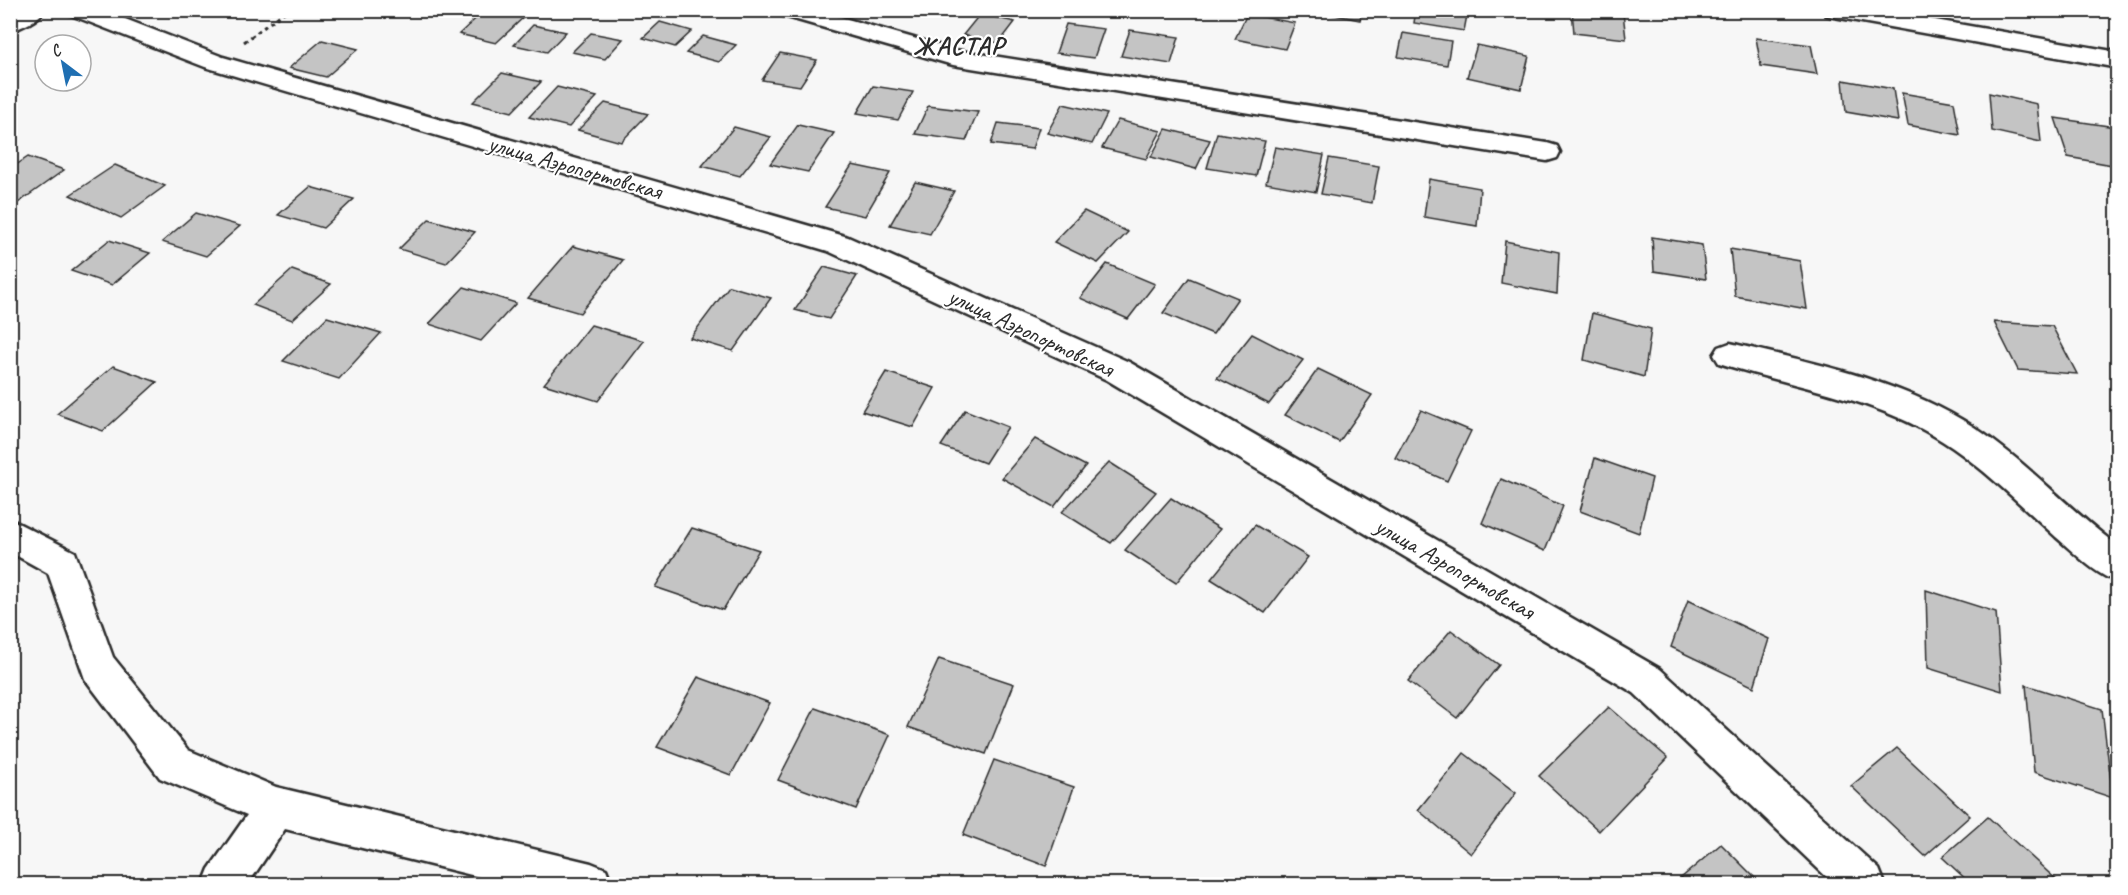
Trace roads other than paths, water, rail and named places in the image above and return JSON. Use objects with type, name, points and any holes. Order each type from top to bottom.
[{"type":"street","points":[[10,24],[33,10]]},
{"type":"street","name":"улица Аэропортовская","points":[[79,10],[213,62],[838,244],[1118,371],[1647,681],[1864,885]]},
{"type":"street","points":[[789,10],[953,57],[1547,152]]},
{"type":"street","points":[[1834,10],[2118,60]]},
{"type":"street","points":[[1730,355],[1839,382],[1917,411],[1964,438],[2088,545],[2118,567]]},
{"type":"street","points":[[10,534],[62,563],[98,667],[174,764],[276,807],[591,885]]},
{"type":"street","points":[[224,885],[276,807]]},
{"type":"district","name":"ЖАСТАР","points":[[959,45]]}]
